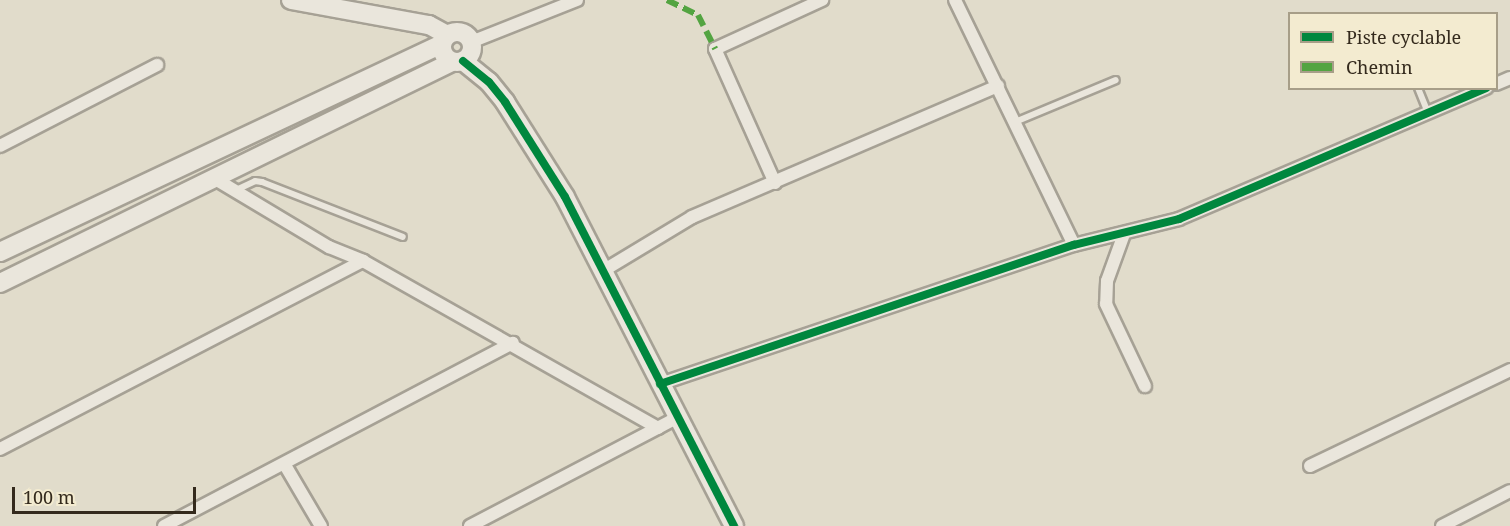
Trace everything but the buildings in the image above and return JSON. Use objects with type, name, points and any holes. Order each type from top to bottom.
[{"type":"street","points":[[291,0],[429,25],[445,40]]},
{"type":"street","points":[[471,42],[577,0]]},
{"type":"street","points":[[775,183],[715,50],[822,0]]},
{"type":"street","points":[[955,0],[1074,245]]},
{"type":"street","points":[[0,252],[445,40],[464,33],[471,42],[471,53],[458,62],[0,283]]},
{"type":"street","points":[[445,40],[444,55],[489,82],[525,132],[565,197],[601,272],[734,526]]},
{"type":"street","points":[[0,146],[157,65]]},
{"type":"street","points":[[601,272],[692,217],[998,86]]},
{"type":"street","points":[[660,384],[1074,245],[1179,219],[1481,90]]},
{"type":"street","points":[[217,180],[329,247],[363,261],[513,343],[658,428]]},
{"type":"street","points":[[1124,234],[1107,281],[1106,304],[1145,386]]},
{"type":"street","points":[[0,449],[363,261]]},
{"type":"street","points":[[164,526],[285,465],[513,343]]},
{"type":"street","points":[[1310,466],[1510,370]]},
{"type":"street","points":[[470,526],[677,418]]},
{"type":"street","points":[[285,465],[321,526]]},
{"type":"street","points":[[1442,526],[1510,491]]},
{"type":"lane","points":[[1014,122],[1116,80]]},
{"type":"lane","points":[[1419,90],[1428,113]]},
{"type":"lane","points":[[234,191],[246,184],[262,182],[403,237]]},
{"type":"marked path","points":[[667,0],[698,15],[715,49]]},
{"type":"cycle path","points":[[463,61],[489,82],[505,102],[565,197],[734,526]]},
{"type":"cycle path","points":[[660,384],[1074,245],[1179,219],[1481,90]]}]
